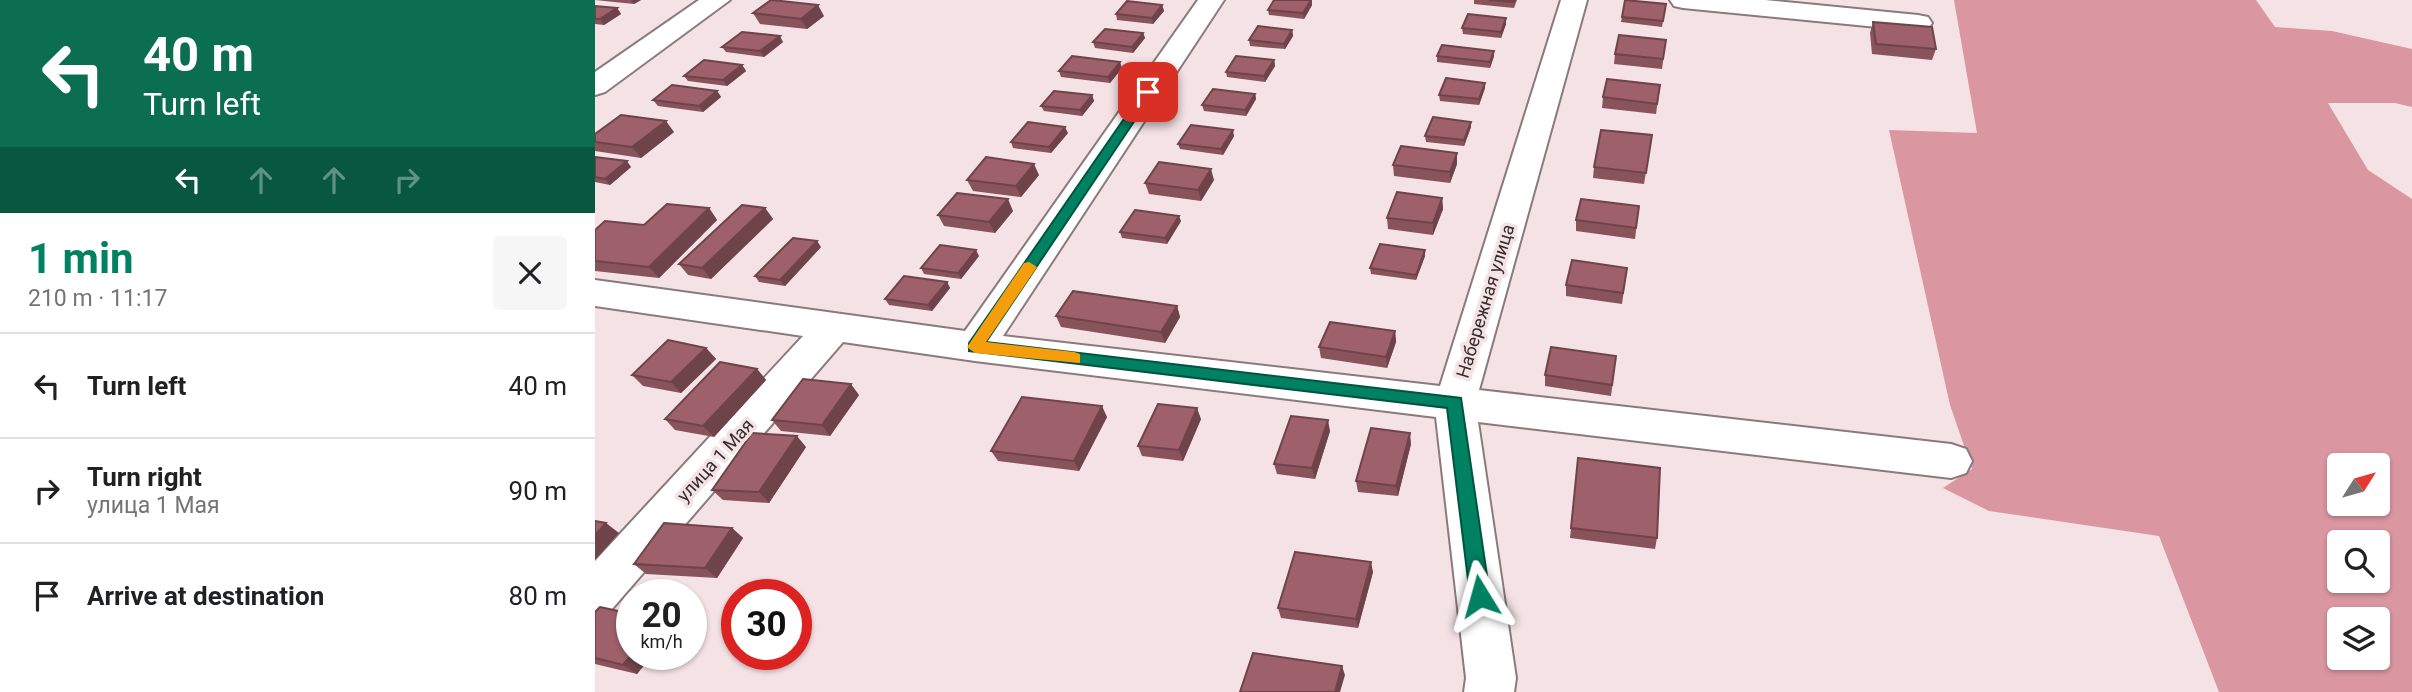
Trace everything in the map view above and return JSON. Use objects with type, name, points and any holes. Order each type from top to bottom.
[{"type":"street","points":[[595,86],[717,0]]},
{"type":"street","points":[[975,347],[1211,0]]},
{"type":"street","name":"Набережная улица","points":[[1489,692],[1491,678],[1455,403],[1574,0]]},
{"type":"street","points":[[1683,0],[1919,23]]},
{"type":"street","points":[[595,293],[975,347],[1951,461]]},
{"type":"street","name":"улица 1 Мая","points":[[595,594],[835,326]]},
{"type":"shaded area","points":[[1954,0],[2256,0],[2275,27],[2332,31],[2412,49],[2412,107],[2395,103],[2328,103],[2368,170],[2412,199],[2412,692],[2219,692],[2159,536],[1989,511],[1943,488],[1972,469],[1950,405],[1889,130],[1977,133]]},
{"type":"building","points":[[771,0],[818,5],[801,19],[753,13]]},
{"type":"building","points":[[1274,0],[1311,0],[1303,13],[1268,10]]},
{"type":"building","points":[[1625,0],[1666,4],[1663,21],[1622,17]]},
{"type":"building","points":[[1127,1],[1162,5],[1152,18],[1116,14]]},
{"type":"building","points":[[595,6],[617,8],[600,19],[595,19]]},
{"type":"building","points":[[1468,14],[1506,18],[1501,32],[1462,28]]},
{"type":"building","points":[[1873,22],[1932,27],[1936,49],[1876,44]]},
{"type":"building","points":[[1258,26],[1292,30],[1284,44],[1249,40]]},
{"type":"building","points":[[1105,29],[1143,33],[1132,47],[1093,42]]},
{"type":"building","points":[[742,32],[780,36],[760,51],[722,47]]},
{"type":"building","points":[[1619,35],[1666,40],[1663,59],[1615,54]]},
{"type":"building","points":[[1442,45],[1494,51],[1490,62],[1437,56]]},
{"type":"building","points":[[1072,56],[1120,62],[1108,77],[1059,71]]},
{"type":"building","points":[[1236,56],[1274,60],[1264,76],[1226,72]]},
{"type":"building","points":[[704,60],[742,65],[723,80],[684,76]]},
{"type":"building","points":[[1446,78],[1485,83],[1479,99],[1439,95]]},
{"type":"building","points":[[1607,79],[1660,85],[1657,104],[1603,97]]},
{"type":"building","points":[[672,85],[717,91],[699,106],[653,100]]},
{"type":"building","points":[[1213,89],[1255,94],[1245,110],[1202,105]]},
{"type":"building","points":[[1054,91],[1092,95],[1080,110],[1041,106]]},
{"type":"building","points":[[621,115],[666,121],[632,147],[595,142],[595,134]]},
{"type":"building","points":[[1433,117],[1471,122],[1464,140],[1425,136]]},
{"type":"building","points":[[1028,122],[1065,127],[1049,147],[1011,142]]},
{"type":"building","points":[[1191,125],[1233,130],[1221,149],[1178,144]]},
{"type":"building","points":[[1601,130],[1652,135],[1646,173],[1594,167]]},
{"type":"building","points":[[1401,146],[1457,153],[1450,172],[1393,165]]},
{"type":"building","points":[[595,157],[627,161],[605,179],[595,177]]},
{"type":"building","points":[[986,157],[1034,164],[1016,186],[967,180]]},
{"type":"building","points":[[1159,162],[1211,169],[1198,190],[1145,183]]},
{"type":"building","points":[[1397,192],[1442,198],[1433,223],[1387,218]]},
{"type":"building","points":[[957,193],[1008,199],[989,222],[938,215]]},
{"type":"building","points":[[1581,199],[1639,206],[1636,228],[1576,220]]},
{"type":"building","points":[[667,204],[709,208],[649,267],[595,261],[595,230],[605,221],[644,225]]},
{"type":"building","points":[[742,205],[765,208],[702,268],[679,264]]},
{"type":"building","points":[[1135,210],[1179,216],[1165,238],[1120,232]]},
{"type":"building","points":[[793,238],[817,241],[780,280],[755,276]]},
{"type":"building","points":[[1380,244],[1425,250],[1416,275],[1370,268]]},
{"type":"building","points":[[940,245],[976,250],[958,273],[921,268]]},
{"type":"building","points":[[1572,260],[1627,268],[1623,293],[1566,285]]},
{"type":"building","points":[[904,276],[947,282],[928,305],[885,299]]},
{"type":"building","points":[[1073,291],[1177,306],[1161,332],[1056,316]]},
{"type":"building","points":[[1330,322],[1395,331],[1386,357],[1319,347]]},
{"type":"building","points":[[668,340],[706,348],[671,382],[632,375]]},
{"type":"building","points":[[1551,347],[1616,356],[1612,385],[1545,375]]},
{"type":"building","points":[[720,362],[757,369],[703,426],[665,419]]},
{"type":"building","points":[[803,379],[851,384],[822,425],[772,420]]},
{"type":"building","points":[[1022,397],[1102,406],[1074,461],[991,451]]},
{"type":"building","points":[[1158,404],[1197,408],[1179,450],[1138,446]]},
{"type":"building","points":[[1291,416],[1328,420],[1312,468],[1274,464]]},
{"type":"building","points":[[1371,428],[1410,433],[1396,486],[1356,481]]},
{"type":"building","points":[[752,433],[797,436],[759,492],[712,490]]},
{"type":"building","points":[[1578,458],[1660,468],[1657,538],[1571,528]]},
{"type":"building","points":[[595,521],[606,523],[595,535]]},
{"type":"building","points":[[664,523],[732,528],[705,568],[634,564]]},
{"type":"building","points":[[1295,552],[1371,562],[1356,619],[1278,608]]},
{"type":"building","points":[[600,607],[616,610],[616,663],[595,658],[595,612]]},
{"type":"building","points":[[1253,653],[1342,666],[1335,692],[1240,692]]},
{"type":"slow traffic","points":[[1029,267],[975,347],[1074,358]]},
{"type":"route","points":[[1148,92],[975,347],[1455,403],[1480,596]]}]
